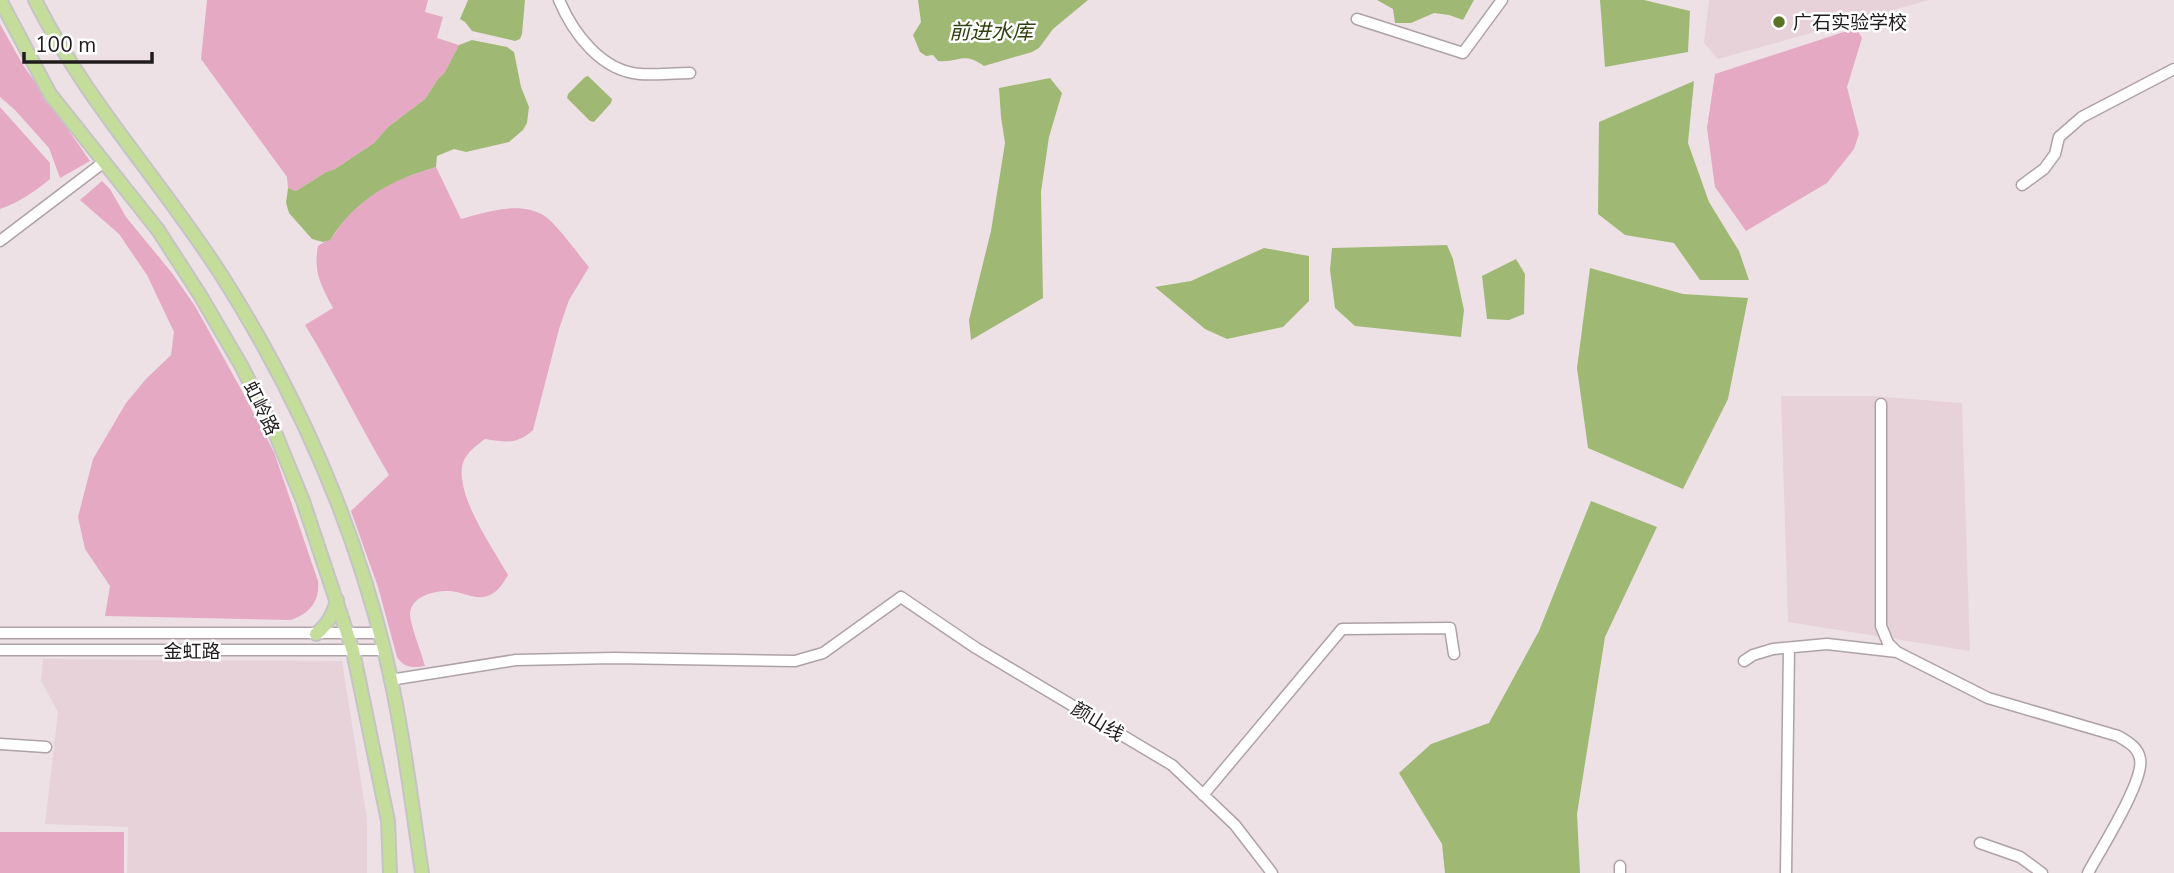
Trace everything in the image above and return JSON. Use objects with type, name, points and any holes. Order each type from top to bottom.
[{"type":"main road","name":"虹岭路","points":[[0,0],[50,94],[158,230],[200,295],[242,367],[276,435],[298,490],[353,651],[388,821],[390,873]]},
{"type":"main road","name":"虹岭路","points":[[35,0],[76,73],[183,218],[222,277],[303,422],[333,491],[360,566],[384,650],[422,873]]},
{"type":"main road","points":[[316,634],[334,613],[337,600]]},
{"type":"street","points":[[559,0],[570,22],[586,44],[608,64],[638,74],[690,73]]},
{"type":"street","points":[[1357,19],[1463,53],[1502,0]]},
{"type":"street","points":[[2022,186],[2044,169],[2055,154],[2059,137],[2082,117],[2174,69]]},
{"type":"street","points":[[0,241],[104,162]]},
{"type":"street","points":[[1881,404],[1881,626],[1888,643],[1897,652],[1988,698],[2118,736],[2134,746],[2140,759],[2140,772],[2127,801],[2088,873]]},
{"type":"street","name":"颜山线","points":[[390,680],[516,660],[614,658],[795,661],[823,653],[901,597],[976,648],[1172,765],[1235,825],[1272,873]]},
{"type":"street","points":[[1203,795],[1342,629],[1450,628],[1454,654]]},
{"type":"street","name":"金虹路","points":[[0,633],[379,633]]},
{"type":"street","points":[[1744,661],[1753,655],[1773,649],[1827,644],[1897,652]]},
{"type":"street","points":[[1786,873],[1789,648]]},
{"type":"street","name":"金虹路","points":[[0,650],[384,650]]},
{"type":"street","points":[[0,744],[46,747]]},
{"type":"street","points":[[1980,843],[2020,857],[2042,873]]},
{"type":"shaded area","points":[[207,0],[428,0],[425,12],[443,17],[437,38],[459,45],[445,72],[425,99],[388,127],[374,143],[296,191],[288,188],[287,177],[201,59]]},
{"type":"shaded area","name":"广石实验学校","points":[[1709,0],[1929,0],[1718,59],[1704,43]]},
{"type":"shaded area","points":[[0,24],[23,65],[90,161],[60,178],[49,148],[0,97]]},
{"type":"shaded area","points":[[1856,28],[1862,38],[1847,87],[1859,134],[1854,149],[1827,183],[1746,231],[1715,187],[1707,128],[1715,74]]},
{"type":"shaded area","points":[[0,107],[50,163],[50,179],[26,196],[0,209]]},
{"type":"shaded area","points":[[436,167],[461,219],[504,209],[536,212],[556,227],[589,267],[569,300],[559,329],[533,430],[516,440],[485,439],[464,459],[462,476],[469,505],[508,575],[496,591],[485,597],[442,591],[424,596],[414,603],[410,614],[425,666],[413,667],[397,657],[378,587],[351,511],[389,475],[305,325],[333,308],[317,271],[318,246],[332,237],[352,210],[365,199],[384,187]]},
{"type":"shaded area","points":[[102,181],[110,189],[126,217],[195,306],[274,452],[318,581],[315,600],[308,610],[298,617],[291,620],[105,616],[110,586],[85,549],[78,517],[93,459],[126,403],[171,355],[174,332],[147,275],[119,234],[80,200]]},
{"type":"shaded area","points":[[1781,396],[1873,396],[1962,403],[1970,651],[1788,622]]},
{"type":"shaded area","points":[[43,659],[342,661],[367,819],[367,873],[127,873],[128,827],[45,824],[58,712],[41,681]]},
{"type":"shaded area","points":[[0,832],[124,832],[124,873],[0,873]]},
{"type":"water","points":[[468,0],[525,0],[520,39],[515,41],[472,31],[460,19]]},
{"type":"water","name":"前进水库","points":[[918,0],[1088,0],[1053,29],[1039,48],[984,66],[966,58],[938,61],[933,55],[926,56],[920,52],[913,35],[921,22]]},
{"type":"water","points":[[1377,0],[1474,0],[1463,20],[1434,13],[1411,23],[1395,23],[1393,9]]},
{"type":"water","points":[[1600,0],[1644,0],[1690,11],[1688,52],[1605,67]]},
{"type":"water","points":[[472,40],[507,47],[514,52],[521,87],[529,107],[527,123],[523,130],[509,142],[466,152],[454,149],[437,156],[436,167],[403,178],[363,202],[340,225],[330,240],[323,242],[312,239],[289,213],[286,203],[288,188],[296,191],[374,143],[388,127],[425,99],[445,72],[459,45]]},
{"type":"water","points":[[588,76],[612,99],[594,122],[567,98]]},
{"type":"water","points":[[1050,78],[1062,93],[1049,137],[1041,192],[1043,298],[971,340],[969,320],[991,231],[1005,143],[999,88]]},
{"type":"water","points":[[1694,81],[1688,143],[1709,202],[1739,251],[1749,280],[1700,280],[1674,243],[1625,235],[1598,214],[1599,122]]},
{"type":"water","points":[[1447,245],[1453,259],[1464,310],[1461,337],[1355,326],[1335,308],[1330,270],[1332,248]]},
{"type":"water","points":[[1264,248],[1309,256],[1309,301],[1283,327],[1227,339],[1205,329],[1155,287],[1191,281]]},
{"type":"water","points":[[1516,259],[1525,274],[1524,314],[1509,320],[1487,319],[1482,276]]},
{"type":"water","points":[[1590,268],[1683,294],[1748,298],[1728,399],[1683,489],[1588,448],[1577,368]]},
{"type":"water","points":[[1591,501],[1657,527],[1605,637],[1577,814],[1580,873],[1445,873],[1442,844],[1399,773],[1431,744],[1489,723],[1539,631]]},
{"type":"place","name":"广石实验学校","points":[[1779,22]]}]
